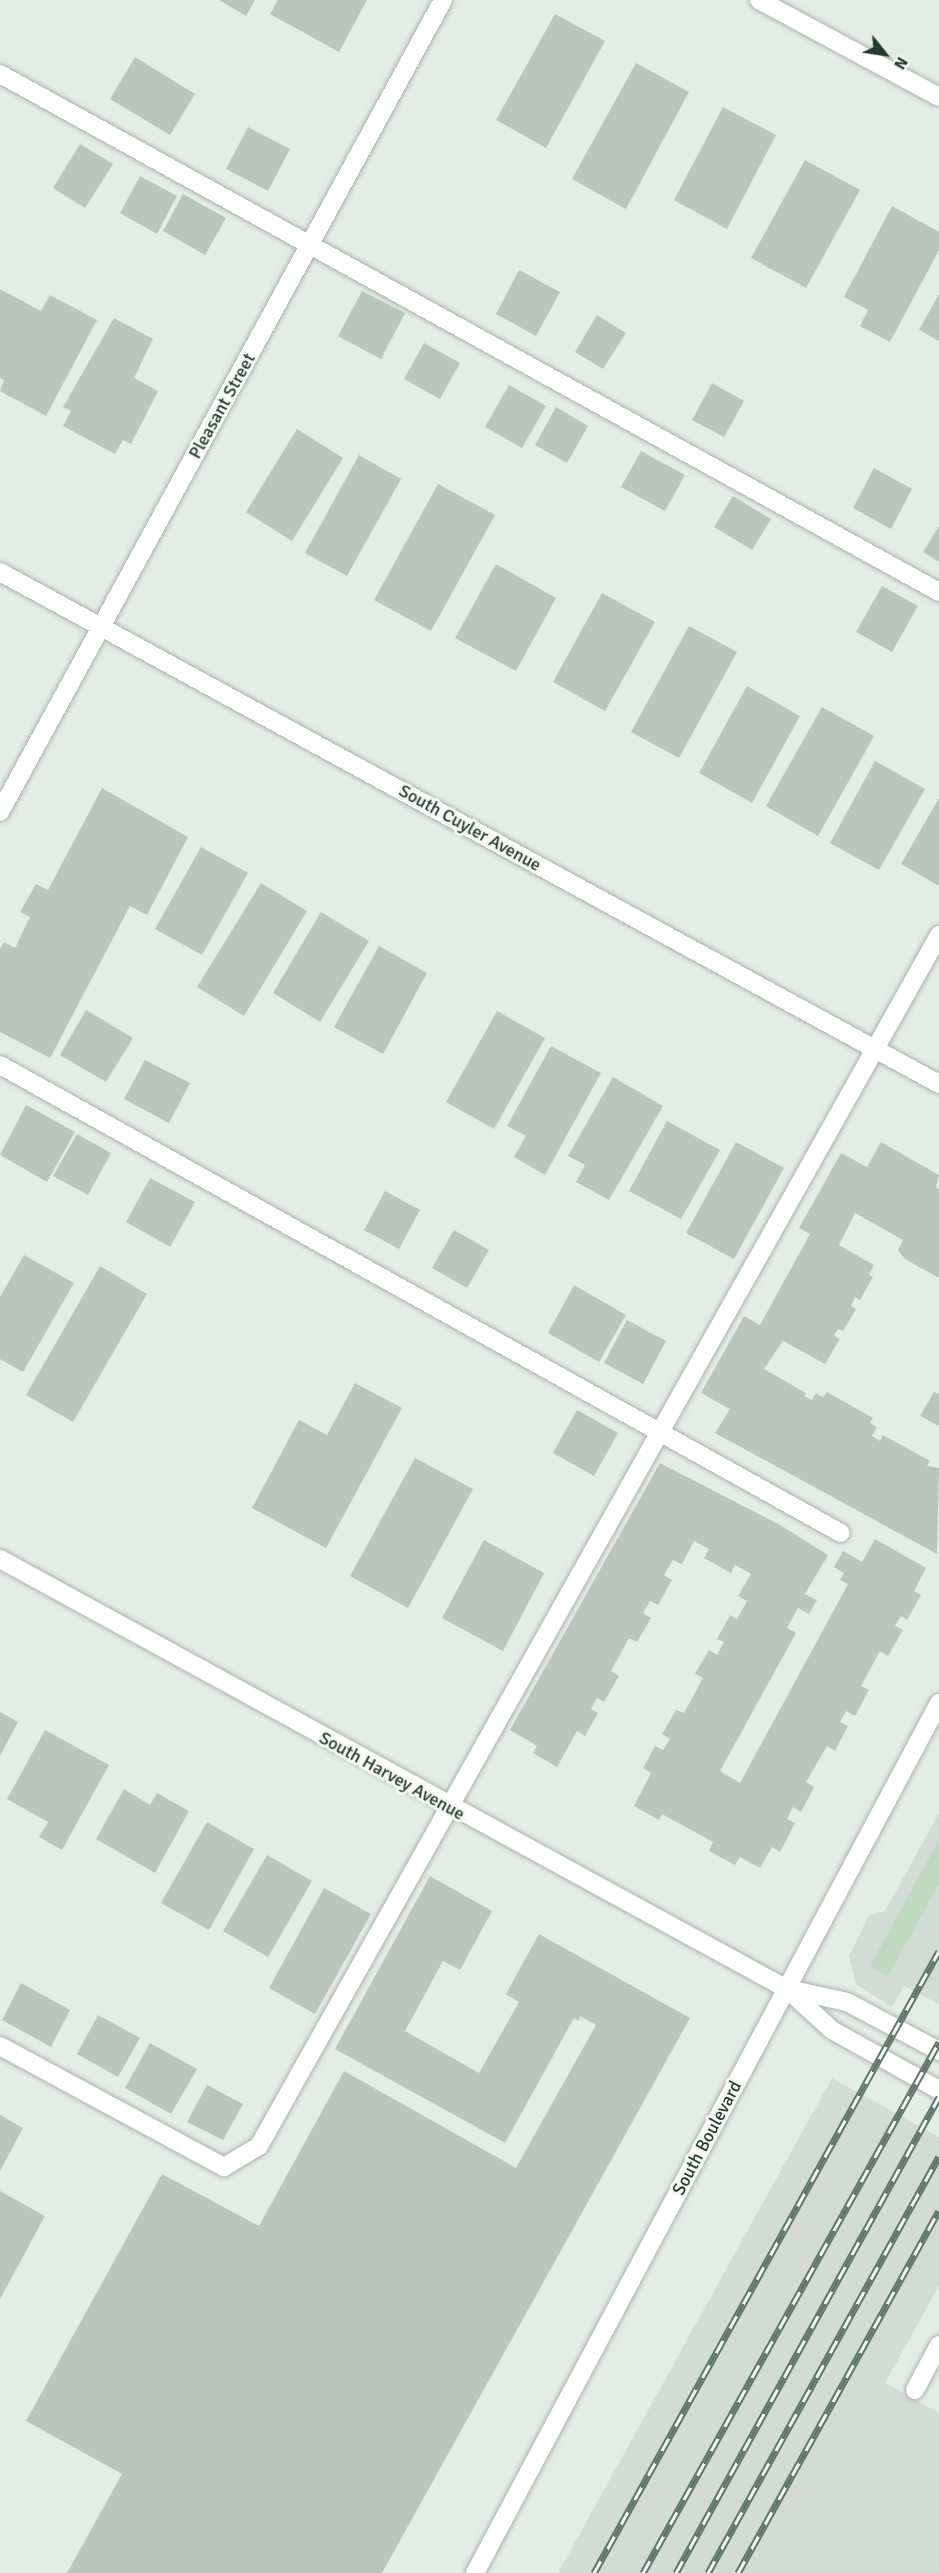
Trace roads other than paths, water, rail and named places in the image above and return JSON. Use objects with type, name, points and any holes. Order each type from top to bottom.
[{"type":"street","name":"Pleasant Street","points":[[0,812],[443,0]]},
{"type":"street","points":[[759,0],[939,98]]},
{"type":"street","points":[[0,74],[309,247],[939,592]]},
{"type":"street","name":"South Cuyler Avenue","points":[[0,572],[939,1084]]},
{"type":"street","points":[[0,2046],[224,2167],[259,2146],[939,935]]},
{"type":"street","points":[[0,1065],[661,1430],[841,1533]]},
{"type":"street","name":"South Harvey Avenue","points":[[0,1559],[449,1807],[787,1989]]},
{"type":"street","name":"South Boulevard","points":[[475,2573],[939,1703]]},
{"type":"street","points":[[787,1989],[847,2002],[939,2051]]},
{"type":"street","points":[[787,1989],[832,2030],[939,2090]]},
{"type":"street","points":[[915,2390],[939,2345]]},
{"type":"railway","points":[[594,2573],[939,1951]]},
{"type":"railway","points":[[643,2573],[939,2042]]},
{"type":"railway","points":[[676,2573],[939,2097]]},
{"type":"railway","points":[[708,2573],[939,2157]]},
{"type":"railway","points":[[738,2573],[939,2211]]}]
